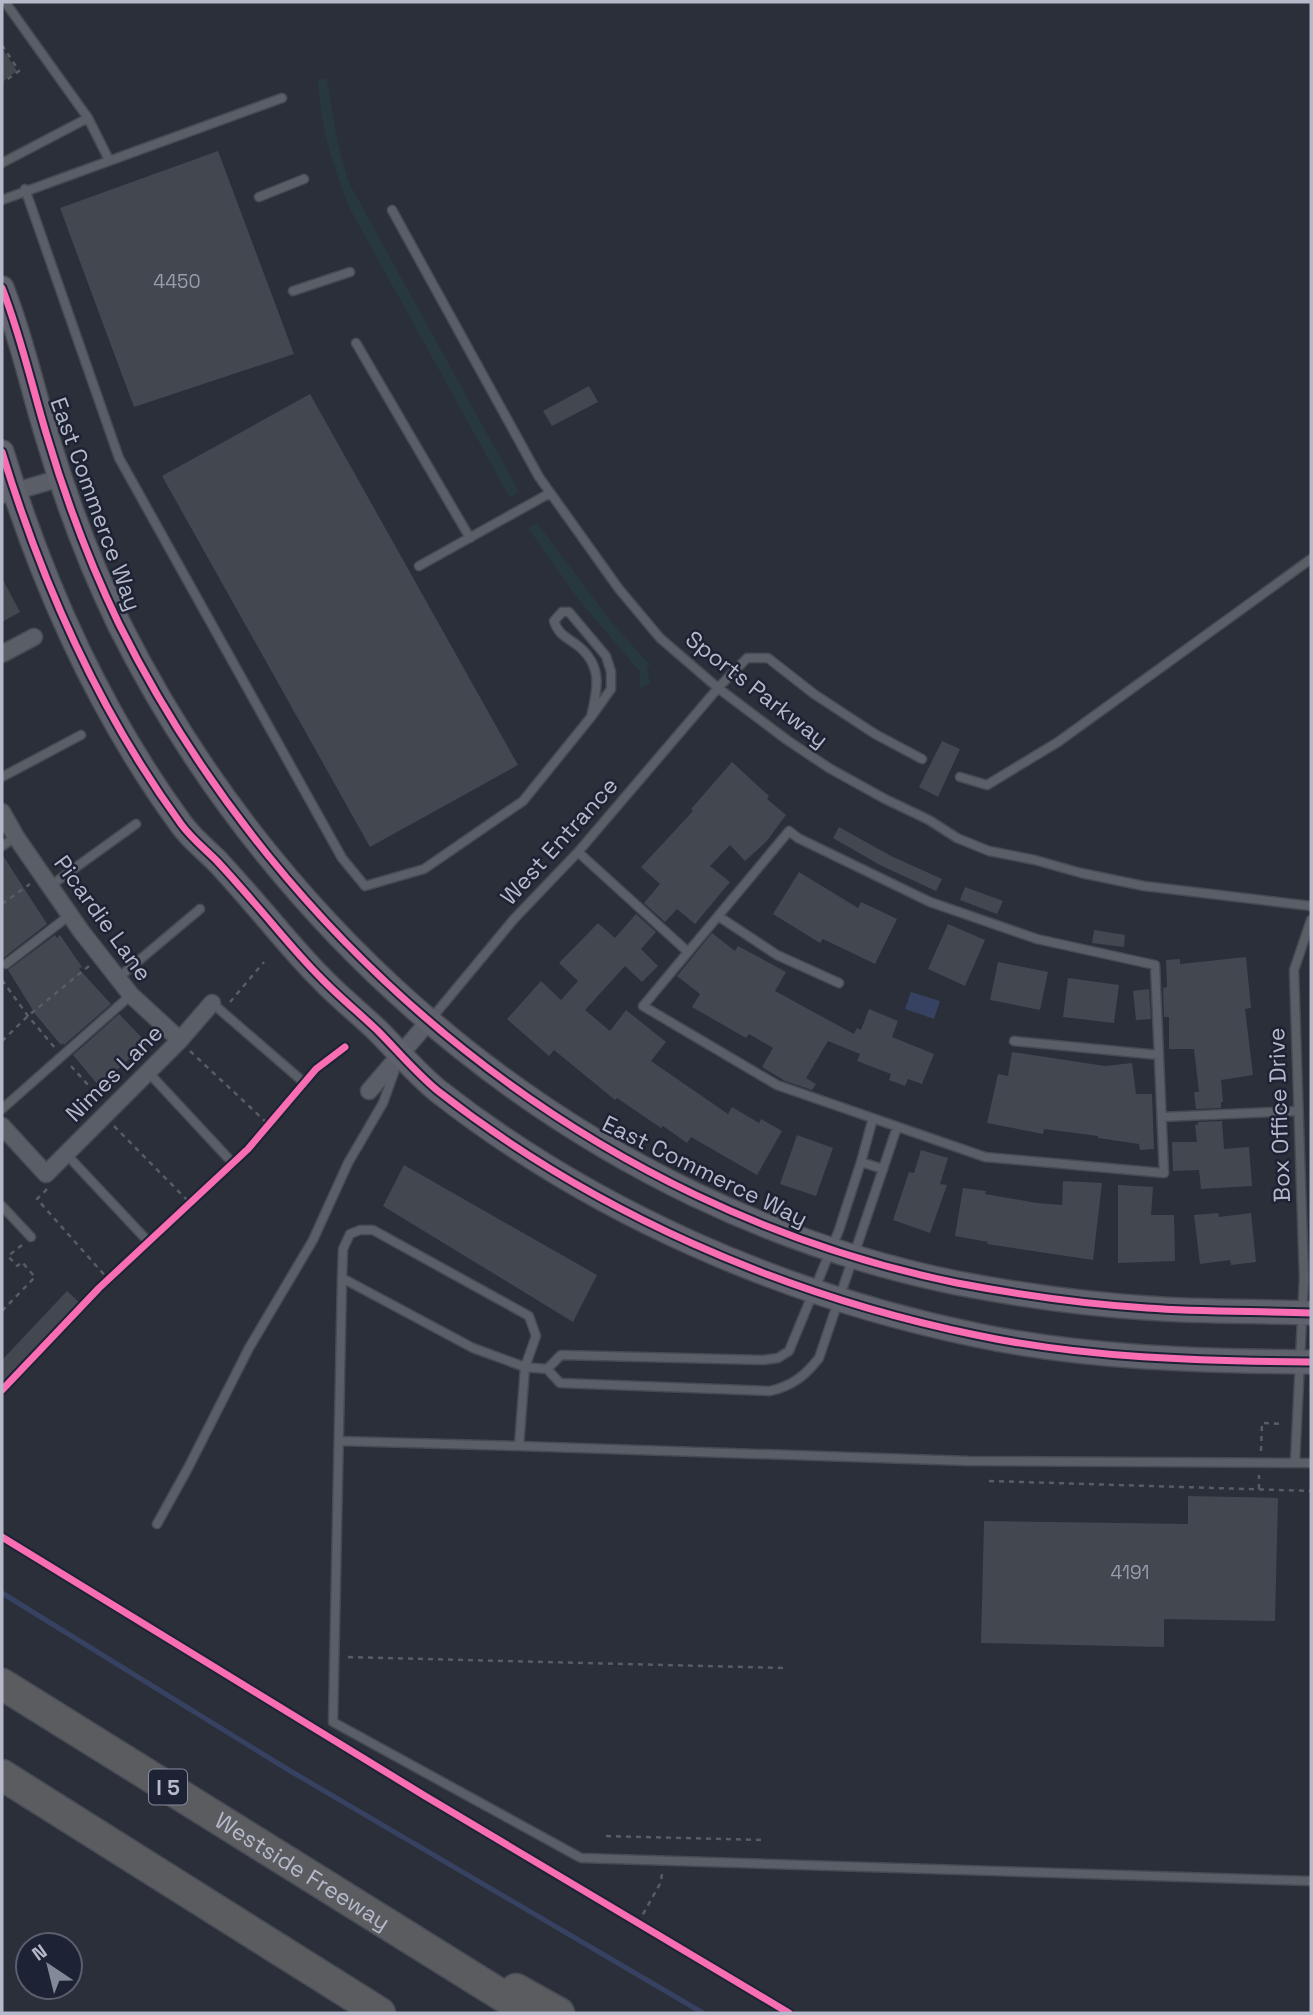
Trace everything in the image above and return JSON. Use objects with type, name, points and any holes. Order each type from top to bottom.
[{"type":"highway","name":"Westside Freeway","points":[[2,1684],[530,2013]]},
{"type":"highway","points":[[2,1775],[380,2013]]},
{"type":"highway","points":[[334,1891],[559,2013]]},
{"type":"main road","name":"East Commerce Way","points":[[2,288],[61,478],[95,569],[118,621],[159,698],[240,821],[328,927],[373,972],[468,1054],[557,1118],[650,1172],[711,1201],[831,1250],[954,1282],[1071,1301],[1147,1308],[1307,1313]]},
{"type":"main road","points":[[2,452],[8,493],[64,621],[125,736],[184,828],[234,879],[321,978],[435,1088],[510,1142],[567,1179],[645,1221],[727,1259],[865,1308],[977,1335],[1088,1352],[1306,1362]]},
{"type":"street","points":[[8,493],[61,478]]},
{"type":"street","points":[[2,654],[34,637]]},
{"type":"street","name":"Picardie Lane","points":[[2,812],[9,841],[50,886],[131,995],[184,1046]]},
{"type":"street","name":"Nimes Lane","points":[[2,1126],[46,1174],[70,1159],[148,1072],[184,1046],[217,1007]]},
{"type":"street","points":[[369,1091],[429,1021]]},
{"type":"lane","points":[[5,2],[88,118],[109,160]]},
{"type":"lane","points":[[2,200],[25,189],[282,97]]},
{"type":"lane","points":[[2,163],[88,118]]},
{"type":"lane","points":[[259,197],[304,179]]},
{"type":"lane","points":[[25,189],[119,458],[342,858],[365,886],[424,869],[523,801],[591,717],[611,689],[611,672],[606,656],[588,632],[569,612],[562,612],[554,621],[557,632],[580,647],[593,664],[598,686],[591,717]]},
{"type":"lane","name":"Sports Parkway","points":[[392,210],[550,493],[619,589],[660,638],[718,688],[829,768],[929,820],[957,838],[989,851],[1144,886],[1311,906]]},
{"type":"lane","points":[[293,291],[350,272]]},
{"type":"lane","points":[[356,343],[470,538]]},
{"type":"lane","points":[[419,566],[550,493]]},
{"type":"lane","points":[[960,777],[987,785],[1058,742],[1311,559]]},
{"type":"lane","name":"West Entrance","points":[[429,1021],[514,919],[578,852],[747,657],[768,658],[814,694],[875,734],[922,758]]},
{"type":"lane","points":[[2,777],[81,735]]},
{"type":"lane","points":[[50,886],[136,824]]},
{"type":"lane","points":[[789,831],[798,838],[930,902],[1037,939],[1155,965],[1164,1174],[985,1157],[777,1085],[643,1006],[688,952],[789,831]]},
{"type":"lane","points":[[578,852],[688,952]]},
{"type":"lane","points":[[118,978],[200,909]]},
{"type":"lane","points":[[6,964],[70,915]]},
{"type":"lane","points":[[718,916],[777,955],[839,983]]},
{"type":"lane","name":"Box Office Drive","points":[[1295,1463],[1306,1362],[1307,1313],[1297,1111],[1294,971],[1311,920]]},
{"type":"lane","points":[[2,1109],[131,995]]},
{"type":"lane","points":[[217,1007],[300,1079]]},
{"type":"lane","points":[[1014,1041],[1159,1055]]},
{"type":"lane","points":[[157,1524],[249,1348],[313,1240],[348,1163],[383,1103],[401,1054]]},
{"type":"lane","points":[[148,1072],[229,1158]]},
{"type":"lane","points":[[1162,1117],[1297,1111]]},
{"type":"lane","points":[[547,1369],[561,1355],[763,1360],[778,1358],[789,1351],[831,1250],[873,1118]]},
{"type":"lane","points":[[342,1278],[473,1348],[525,1367],[547,1369],[560,1383],[733,1391],[770,1391],[784,1388],[809,1371],[819,1358],[897,1127]]},
{"type":"lane","points":[[70,1159],[144,1237]]},
{"type":"lane","points":[[861,1161],[883,1169]]},
{"type":"lane","points":[[2,1206],[31,1237]]},
{"type":"lane","points":[[519,1446],[525,1367],[536,1336],[529,1316],[373,1230],[360,1230],[350,1234],[343,1249],[333,1722],[581,1858],[1311,1881]]},
{"type":"lane","points":[[339,1441],[968,1461],[1311,1463]]},
{"type":"path","points":[[2,45],[19,71],[2,83]]},
{"type":"path","points":[[2,904],[30,884]]},
{"type":"path","points":[[217,1007],[264,962]]},
{"type":"path","points":[[2,1041],[89,966]]},
{"type":"path","points":[[2,980],[28,1016],[97,1095]]},
{"type":"path","points":[[184,1046],[266,1122]]},
{"type":"path","points":[[116,1125],[190,1203]]},
{"type":"path","points":[[70,1159],[37,1199],[108,1279]]},
{"type":"path","points":[[2,1311],[35,1277],[22,1262],[17,1266],[8,1256],[22,1244],[16,1237]]},
{"type":"path","points":[[1259,1489],[1262,1423],[1284,1424],[1285,1416]]},
{"type":"path","points":[[989,1481],[1311,1490]]},
{"type":"path","points":[[348,1657],[786,1668]]},
{"type":"path","points":[[606,1836],[762,1840]]},
{"type":"path","points":[[638,1923],[661,1882],[662,1864]]},
{"type":"shaded area","points":[[318,79],[327,79],[337,140],[348,181],[517,488],[518,492],[510,498],[351,211],[328,146]]},
{"type":"shaded area","points":[[537,523],[609,619],[650,665],[647,668],[650,683],[640,689],[640,672],[578,599],[528,528]]},
{"type":"water","points":[[911,992],[940,1001],[934,1019],[905,1009]]},
{"type":"building","points":[[2,48],[17,71],[2,82]]},
{"type":"building","points":[[218,151],[294,354],[134,407],[60,208]]},
{"type":"building","points":[[589,386],[598,402],[552,426],[543,411]]},
{"type":"building","points":[[310,394],[518,765],[370,847],[162,476]]},
{"type":"building","points":[[2,578],[20,612],[2,622]]},
{"type":"building","points":[[942,741],[960,749],[938,797],[919,787]]},
{"type":"building","points":[[732,762],[786,815],[766,842],[745,861],[730,845],[710,866],[730,882],[695,924],[677,909],[665,922],[644,903],[660,884],[641,867],[693,811],[691,809]]},
{"type":"building","points":[[839,827],[891,856],[942,879],[936,891],[880,865],[833,838]]},
{"type":"building","points":[[2,854],[47,924],[2,959]]},
{"type":"building","points":[[799,872],[858,908],[861,902],[897,919],[875,964],[823,939],[820,943],[773,914]]},
{"type":"building","points":[[965,887],[1003,901],[997,914],[960,900]]},
{"type":"building","points":[[636,914],[656,932],[641,949],[658,966],[642,982],[625,966],[585,1010],[610,1031],[626,1010],[666,1042],[651,1061],[728,1114],[732,1107],[759,1123],[761,1119],[782,1131],[757,1175],[691,1137],[687,1143],[617,1098],[615,1100],[554,1050],[549,1056],[507,1019],[541,981],[561,1000],[578,981],[559,963],[598,923],[615,938]]},
{"type":"building","points":[[948,924],[985,940],[965,986],[928,969]]},
{"type":"building","points":[[1094,930],[1125,935],[1124,947],[1092,943]]},
{"type":"building","points":[[712,933],[735,951],[738,946],[786,972],[775,991],[854,1034],[857,1028],[861,1030],[869,1009],[898,1021],[892,1037],[934,1054],[922,1084],[908,1079],[905,1086],[889,1080],[891,1074],[857,1061],[860,1054],[828,1041],[806,1078],[816,1084],[812,1090],[785,1081],[762,1067],[773,1048],[749,1034],[746,1038],[692,1007],[700,994],[677,976]]},
{"type":"building","points":[[55,935],[57,938],[60,935],[82,967],[79,969],[111,1004],[64,1045],[61,1045],[36,1015],[8,970]]},
{"type":"building","points":[[1246,957],[1251,1008],[1245,1009],[1253,1075],[1221,1080],[1221,1108],[1196,1109],[1194,1092],[1199,1092],[1194,1049],[1169,1049],[1169,1017],[1164,1017],[1163,988],[1167,987],[1166,960],[1180,959],[1180,964]]},
{"type":"building","points":[[998,962],[1048,972],[1040,1010],[990,1000]]},
{"type":"building","points":[[1068,978],[1119,985],[1114,1023],[1063,1017]]},
{"type":"building","points":[[1149,989],[1151,1019],[1136,1020],[1133,991]]},
{"type":"building","points":[[119,1014],[147,1043],[99,1086],[73,1055]]},
{"type":"building","points":[[1012,1052],[1105,1066],[1132,1063],[1136,1094],[1152,1094],[1154,1149],[1140,1150],[1139,1144],[1098,1136],[1044,1129],[1043,1134],[987,1123],[998,1074],[1008,1076]]},
{"type":"building","points":[[1222,1121],[1224,1149],[1249,1147],[1252,1186],[1201,1189],[1199,1170],[1173,1171],[1172,1142],[1197,1142],[1195,1125],[1198,1122]]},
{"type":"building","points":[[797,1135],[833,1148],[816,1196],[780,1184]]},
{"type":"building","points":[[921,1150],[948,1158],[940,1184],[947,1185],[930,1233],[893,1220],[909,1172],[914,1173]]},
{"type":"building","points":[[404,1165],[597,1275],[573,1322],[383,1206]]},
{"type":"building","points":[[1063,1181],[1102,1183],[1093,1260],[987,1244],[988,1242],[955,1236],[963,1188],[1037,1203],[1062,1205]]},
{"type":"building","points":[[1118,1185],[1153,1187],[1151,1215],[1174,1215],[1175,1261],[1118,1263]]},
{"type":"building","points":[[1218,1213],[1219,1217],[1251,1213],[1256,1262],[1231,1265],[1230,1260],[1200,1264],[1194,1215]]},
{"type":"building","points":[[67,1291],[81,1304],[2,1387],[2,1360]]},
{"type":"building","points":[[1188,1496],[1278,1498],[1275,1621],[1164,1619],[1164,1647],[981,1643],[984,1521],[1188,1524]]},
{"type":"waterway","points":[[2,1593],[287,1769],[703,2013]]},
{"type":"cycle path","points":[[2,288],[21,343],[54,460],[88,555],[119,624],[187,744],[268,855],[361,958],[463,1049],[576,1129],[696,1195],[823,1247],[957,1283],[1052,1298],[1168,1309],[1311,1313]]},
{"type":"cycle path","points":[[2,452],[35,550],[76,646],[124,737],[181,824],[327,984],[430,1084],[498,1135],[561,1175],[693,1244],[832,1297],[904,1318],[976,1335],[1059,1349],[1185,1359],[1311,1362]]},
{"type":"cycle path","points":[[2,1390],[99,1288],[248,1149],[316,1069],[345,1047]]},
{"type":"cycle path","points":[[2,1537],[425,1796],[789,2013]]}]
